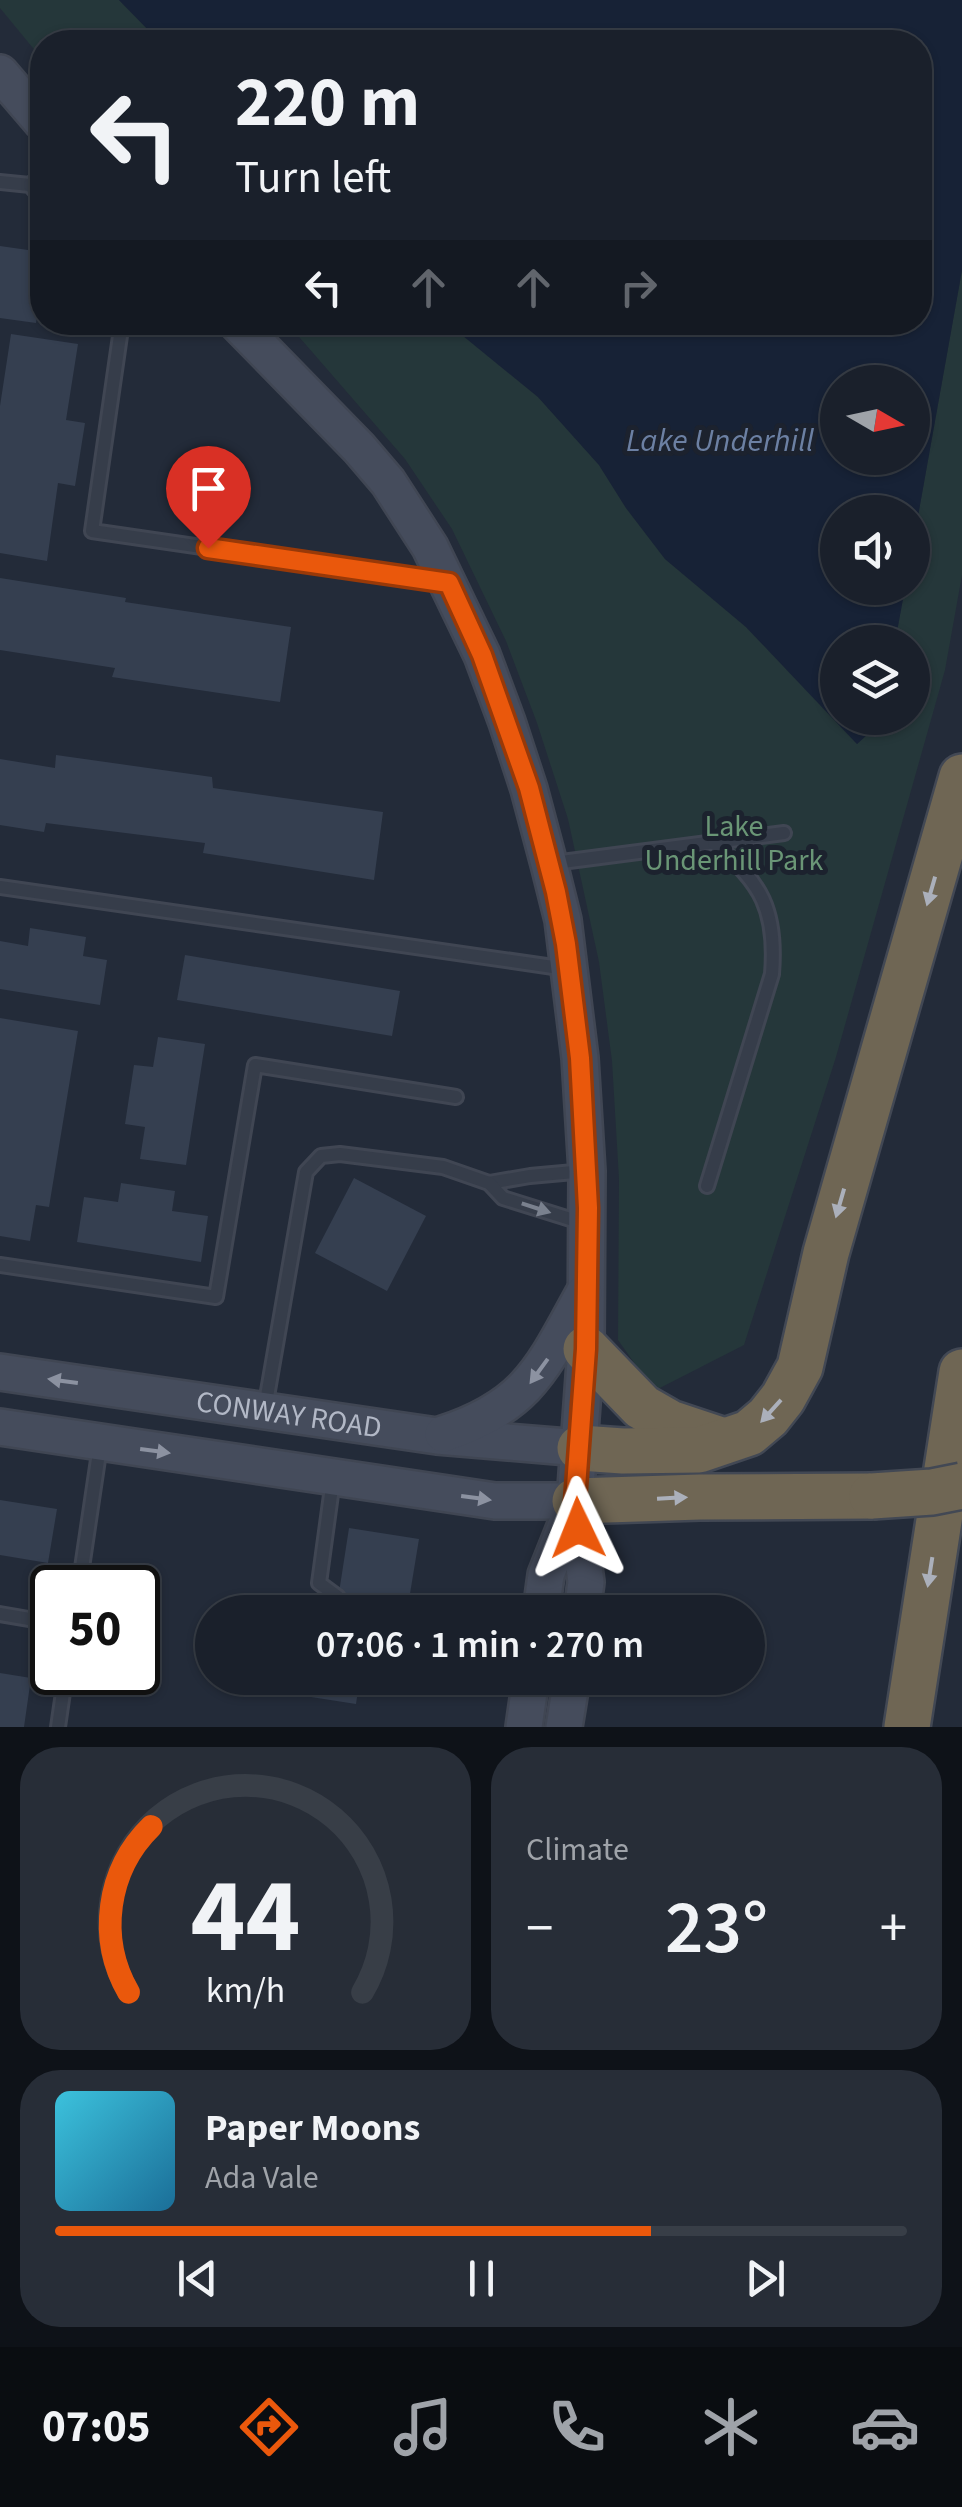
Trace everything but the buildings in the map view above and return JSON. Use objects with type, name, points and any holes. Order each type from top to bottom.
[{"type":"highway","points":[[580,1448],[699,1450],[749,1433],[783,1398],[800,1367],[826,1253],[962,777]]},
{"type":"highway","points":[[586,1349],[642,1406],[670,1423],[728,1442]]},
{"type":"highway","points":[[907,1727],[962,1372]]},
{"type":"highway","points":[[575,1501],[872,1496],[962,1486]]},
{"type":"main road","points":[[0,73],[30,108]]},
{"type":"main road","points":[[249,335],[388,482],[430,546],[482,655],[529,788],[562,920],[580,1058],[587,1171],[588,1287],[575,1501],[586,1582],[584,1595]]},
{"type":"main road","points":[[437,1436],[470,1425],[522,1393],[544,1365],[588,1287]]},
{"type":"main road","name":"CONWAY ROAD","points":[[0,1372],[437,1436],[580,1448]]},
{"type":"main road","name":"CONWAY ROAD","points":[[0,1427],[495,1501],[575,1501]]},
{"type":"main road","points":[[543,1595],[546,1575],[575,1501]]},
{"type":"main road","points":[[524,1727],[529,1695]]},
{"type":"main road","points":[[564,1727],[569,1695]]},
{"type":"lane","points":[[0,182],[30,185]]},
{"type":"lane","points":[[120,335],[92,531],[449,583]]},
{"type":"lane","points":[[549,864],[784,834]]},
{"type":"lane","points":[[707,1186],[772,974],[774,945],[764,898],[740,867],[714,843]]},
{"type":"lane","points":[[0,887],[569,969]]},
{"type":"lane","points":[[0,1265],[216,1297],[255,1065],[456,1097]]},
{"type":"lane","points":[[265,1411],[306,1172],[320,1156],[340,1154],[443,1167],[489,1183],[503,1198],[588,1225]]},
{"type":"lane","points":[[489,1183],[587,1171]]},
{"type":"lane","points":[[82,1565],[100,1443]]},
{"type":"lane","points":[[334,1478],[320,1583],[335,1595]]},
{"type":"lane","points":[[0,1614],[30,1619]]},
{"type":"lane","points":[[58,1727],[63,1695]]},
{"type":"green space","points":[[0,0],[119,0],[148,30],[30,30],[30,44],[0,8]]},
{"type":"green space","name":"Lake Underhill Park","points":[[962,270],[962,575],[945,670],[930,723],[930,625],[898,625],[902,605],[930,605],[930,495],[922,495],[925,475],[930,475],[930,449]]},
{"type":"green space","name":"Lake Underhill Park","points":[[297,335],[462,335],[538,397],[599,465],[665,559],[746,627],[820,705],[820,735],[848,735],[857,744],[867,735],[927,735],[836,1057],[744,1345],[654,1391],[618,1340],[619,1179],[612,1061],[599,962],[568,819],[537,723],[506,641],[452,529],[405,459]]},
{"type":"water","name":"Lake Underhill","points":[[119,0],[962,0],[962,270],[930,449],[930,365],[820,365],[820,475],[925,475],[922,495],[820,495],[820,605],[902,605],[898,625],[820,625],[820,705],[746,627],[665,559],[599,465],[538,397],[462,335],[932,335],[932,30],[148,30]]},
{"type":"water","name":"Lake Underhill","points":[[848,735],[867,735],[857,744]]},
{"type":"route","points":[[208,548],[449,583],[482,655],[529,788],[549,864],[562,920],[580,1058],[588,1208],[586,1349],[575,1501],[578,1528]]}]
